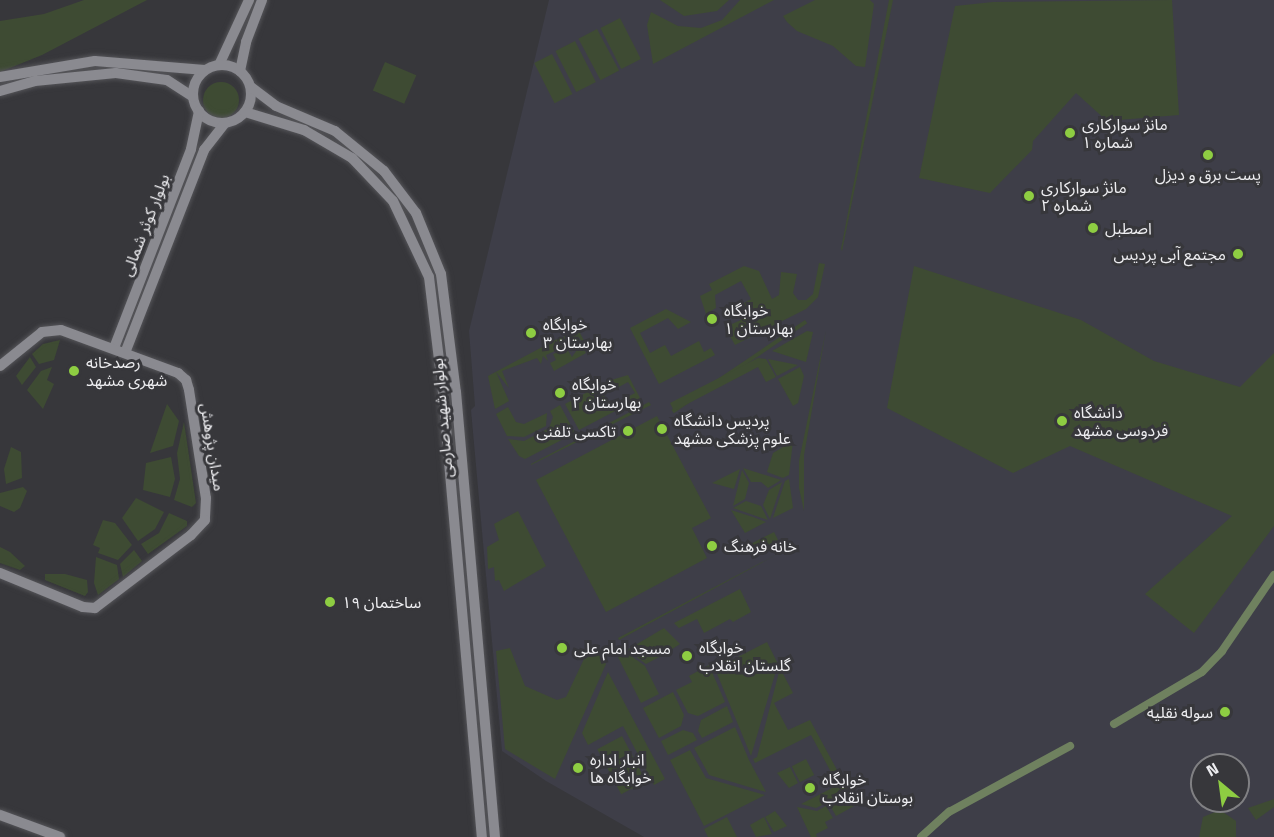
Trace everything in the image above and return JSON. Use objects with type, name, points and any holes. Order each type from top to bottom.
[{"type":"main road","points":[[219,65],[249,0]]},
{"type":"main road","points":[[240,71],[246,42],[262,0]]},
{"type":"main road","points":[[0,77],[95,61],[205,70],[219,65],[240,71],[251,87],[245,112],[225,123],[210,120],[198,111],[193,97],[195,82],[205,70]]},
{"type":"main road","points":[[0,91],[35,81],[116,74],[167,80],[193,97]]},
{"type":"main road","name":"بولوار شهید صارمی","points":[[251,87],[276,106],[343,137],[384,171],[403,194],[421,224],[441,274],[456,392],[495,837]]},
{"type":"main road","name":"بولوار کوثر شمالی","points":[[114,348],[191,149],[198,111]]},
{"type":"main road","name":"بولوار شهید صارمی","points":[[245,112],[272,118],[329,142],[352,158],[393,201],[429,277],[443,393],[482,837]]},
{"type":"main road","name":"بولوار کوثر شمالی","points":[[126,352],[204,150],[225,123]]},
{"type":"main road","name":"میدان پژوهش","points":[[0,366],[51,329],[126,352],[178,373],[186,381],[206,498],[205,520],[153,567],[95,608],[0,573]]},
{"type":"main road","points":[[443,393],[456,392]]},
{"type":"main road","points":[[0,814],[60,837]]},
{"type":"shaded area","points":[[549,0],[1274,0],[1274,837],[644,837],[546,781],[502,751],[471,410],[475,406],[469,331]]},
{"type":"green space","points":[[84,0],[147,0],[42,55],[0,72],[0,21],[44,14]]},
{"type":"green space","points":[[660,0],[729,0],[717,11],[684,16]]},
{"type":"green space","points":[[740,0],[774,0],[653,64],[647,25],[651,12],[678,26],[701,28],[722,20]]},
{"type":"green space","points":[[815,0],[870,0],[874,4],[865,67],[856,66],[833,46],[797,31],[783,16]]},
{"type":"green space","points":[[889,0],[893,0],[842,251],[841,249]]},
{"type":"green space","points":[[1172,0],[1179,115],[1107,121],[1076,93],[1033,141],[1032,150],[990,193],[919,178],[955,6],[993,2]]},
{"type":"green space","points":[[620,18],[641,59],[621,69],[600,28]]},
{"type":"green space","points":[[597,29],[619,70],[601,80],[578,39]]},
{"type":"green space","points":[[575,41],[596,82],[576,92],[555,51]]},
{"type":"green space","points":[[552,54],[572,94],[555,103],[534,63]]},
{"type":"green space","points":[[385,62],[416,75],[404,104],[373,91]]},
{"type":"green space","points":[[221,82],[234,87],[239,100],[234,113],[221,118],[208,113],[203,100],[208,87]]},
{"type":"green space","points":[[819,263],[825,264],[818,297],[806,309],[735,345],[725,327],[741,320],[735,308],[751,299],[741,281],[715,295],[716,308],[706,314],[700,296],[712,290],[709,284],[744,266],[759,271],[772,299],[779,295],[781,272],[797,274],[793,293],[798,300],[806,300],[813,294]]},
{"type":"green space","points":[[914,266],[1081,320],[1154,361],[1240,387],[1274,353],[1274,526],[1194,633],[1145,594],[1232,516],[1070,446],[1013,473],[887,408]]},
{"type":"green space","points":[[666,309],[691,322],[678,329],[668,318],[640,333],[650,353],[665,345],[671,356],[699,341],[704,352],[711,348],[715,355],[659,384],[630,328]]},
{"type":"green space","points":[[805,320],[807,323],[674,413],[672,410]]},
{"type":"green space","points":[[585,325],[587,327],[580,333],[589,350],[597,347],[587,351],[577,334],[580,342],[571,352],[563,337]]},
{"type":"green space","points":[[826,330],[804,455],[804,511],[799,488],[799,461]]},
{"type":"green space","points":[[807,331],[813,332],[806,362],[772,351]]},
{"type":"green space","points":[[561,337],[566,346],[546,355],[548,361],[543,356],[541,364],[537,358],[502,371],[509,388],[496,372],[509,401],[495,409],[488,376]]},
{"type":"green space","points":[[60,340],[54,360],[39,364],[32,354],[43,344]]},
{"type":"green space","points":[[581,344],[586,353],[554,371],[550,363],[556,360],[553,354],[567,349],[572,357]]},
{"type":"green space","points":[[30,357],[36,367],[22,385],[16,376]]},
{"type":"green space","points":[[758,358],[766,359],[776,377],[766,382],[758,367],[674,411],[670,403]]},
{"type":"green space","points":[[768,359],[798,365],[777,376]]},
{"type":"green space","points":[[52,367],[47,380],[54,384],[43,409],[27,390],[41,371]]},
{"type":"green space","points":[[800,367],[804,376],[798,403],[793,406],[778,379]]},
{"type":"green space","points":[[628,375],[640,398],[579,430],[565,404],[608,381]],"holes":[[[628,382],[635,393],[610,406],[604,395]]]},
{"type":"green space","points":[[649,402],[651,405],[531,465],[531,464]]},
{"type":"green space","points":[[167,404],[179,421],[173,446],[150,453]]},
{"type":"green space","points":[[560,405],[575,433],[525,459],[519,456],[508,439],[524,441],[549,428],[553,417],[550,411]]},
{"type":"green space","points":[[508,407],[516,422],[524,424],[547,413],[546,426],[524,437],[507,436],[496,414]]},
{"type":"green space","points":[[657,416],[711,518],[692,528],[707,558],[606,612],[536,480]]},
{"type":"green space","points":[[184,422],[196,503],[192,507],[174,500],[180,479],[177,453]]},
{"type":"green space","points":[[793,441],[789,475],[783,478],[767,472],[773,453]]},
{"type":"green space","points":[[11,447],[21,452],[22,478],[6,484],[4,469]]},
{"type":"green space","points":[[171,457],[175,479],[170,497],[143,490],[146,463]]},
{"type":"green space","points":[[743,468],[781,480],[768,488],[761,482],[751,482]]},
{"type":"green space","points":[[740,469],[734,489],[712,483]]},
{"type":"green space","points":[[742,470],[749,483],[745,499],[733,506]]},
{"type":"green space","points":[[789,479],[793,508],[773,518],[785,481]]},
{"type":"green space","points":[[782,482],[770,519],[763,505],[769,490]]},
{"type":"green space","points":[[23,487],[27,491],[20,508],[14,512],[0,506],[0,493]]},
{"type":"green space","points":[[136,498],[164,512],[155,529],[138,541],[122,518]]},
{"type":"green space","points":[[746,501],[761,506],[768,520],[733,508]]},
{"type":"green space","points":[[731,510],[753,517],[766,522],[745,533]]},
{"type":"green space","points":[[518,511],[546,566],[504,591],[499,580],[495,581],[494,567],[488,569],[487,547],[499,540],[494,524]]},
{"type":"green space","points":[[169,513],[187,521],[187,526],[148,554],[141,544],[159,533]]},
{"type":"green space","points":[[103,520],[115,523],[132,545],[118,560],[98,553],[100,548],[93,545]]},
{"type":"green space","points":[[774,532],[778,540],[755,552],[751,544]]},
{"type":"green space","points":[[0,547],[10,552],[25,566],[20,570],[0,563]]},
{"type":"green space","points":[[787,549],[619,640],[618,638]]},
{"type":"green space","points":[[134,550],[142,561],[123,577],[120,564]]},
{"type":"green space","points":[[96,557],[117,565],[119,579],[98,595],[94,583]]},
{"type":"green space","points":[[45,574],[65,574],[87,580],[88,592],[85,596],[45,580]]},
{"type":"green space","points":[[740,589],[751,612],[733,622],[730,619],[704,633],[697,619],[679,628],[674,623]]},
{"type":"green space","points":[[664,628],[680,644],[663,655],[646,664],[627,650]]},
{"type":"green space","points":[[767,642],[778,664],[751,756],[713,664],[727,656],[730,661]]},
{"type":"green space","points":[[510,648],[525,686],[557,700],[566,697],[584,659],[600,651],[606,664],[555,779],[505,749],[496,651]]},
{"type":"green space","points":[[623,650],[645,666],[659,694],[641,703],[618,657]]},
{"type":"green space","points":[[709,665],[725,702],[698,716],[688,713],[676,690],[692,682],[689,676]]},
{"type":"green space","points":[[780,668],[793,693],[774,703],[788,730],[810,720],[856,805],[836,816],[828,802],[816,808],[801,804],[838,785],[811,735],[755,763],[753,759],[757,757]]},
{"type":"green space","points":[[608,672],[665,779],[654,785],[623,726],[588,745],[582,733]]},
{"type":"green space","points":[[673,692],[684,715],[681,726],[659,738],[643,708]]},
{"type":"green space","points":[[727,706],[733,722],[702,738],[698,731],[701,720]]},
{"type":"green space","points":[[735,727],[766,792],[709,775],[694,748]]},
{"type":"green space","points":[[683,730],[693,733],[697,740],[668,755],[661,741]]},
{"type":"green space","points":[[622,736],[646,781],[621,794],[597,749]]},
{"type":"green space","points":[[690,750],[706,778],[765,795],[704,826],[670,760]]},
{"type":"green space","points":[[806,759],[814,775],[800,782],[792,766]]},
{"type":"green space","points":[[790,767],[798,783],[789,788],[777,773]]},
{"type":"green space","points":[[1274,799],[1274,807],[1256,820],[1250,807]]},
{"type":"green space","points":[[826,806],[833,818],[825,822],[828,828],[816,834],[817,837],[811,837],[797,807],[817,811]]},
{"type":"green space","points":[[775,811],[787,826],[774,832],[765,817]]},
{"type":"green space","points":[[1213,813],[1224,813],[1236,821],[1236,837],[1199,837],[1203,817]]},
{"type":"green space","points":[[727,817],[737,837],[708,837],[704,829]]},
{"type":"green space","points":[[764,817],[772,834],[756,837],[750,825]]},
{"type":"waterway","points":[[1114,724],[1202,672],[1222,651],[1274,575]]},
{"type":"waterway","points":[[921,837],[949,812],[1070,746]]},
{"type":"place","name":"مانژ سوارکاری شماره ۱","points":[[1070,133]]},
{"type":"place","name":"پست برق و دیزل","points":[[1208,155]]},
{"type":"place","name":"مانژ سوارکاری شماره ۲","points":[[1029,196]]},
{"type":"place","name":"اصطبل","points":[[1093,228]]},
{"type":"place","name":"مجتمع آبی پردیس","points":[[1238,254]]},
{"type":"place","name":"خوابگاه بهارستان ١","points":[[712,319]]},
{"type":"place","name":"خوابگاه بهارستان ۳","points":[[531,333]]},
{"type":"place","name":"رصدخانه شهری مشهد","points":[[74,371]]},
{"type":"place","name":"خوابگاه بهارستان ۲","points":[[560,393]]},
{"type":"place","name":"دانشگاه فردوسی مشهد","points":[[1062,421]]},
{"type":"place","name":"پردیس دانشگاه علوم پزشکی مشهد","points":[[662,429]]},
{"type":"place","name":"تاکسی تلفنی","points":[[628,431]]},
{"type":"place","name":"خانه فرهنگ","points":[[712,546]]},
{"type":"place","name":"ساختمان ۱۹","points":[[330,602]]},
{"type":"place","name":"مسجد امام علی","points":[[562,648]]},
{"type":"place","name":"خوابگاه گلستان انقلاب","points":[[687,656]]},
{"type":"place","name":"سوله نقلیه","points":[[1225,712]]},
{"type":"place","name":"انبار اداره خوابگاه ها","points":[[578,768]]},
{"type":"place","name":"خوابگاه بوستان انقلاب","points":[[810,788]]}]
